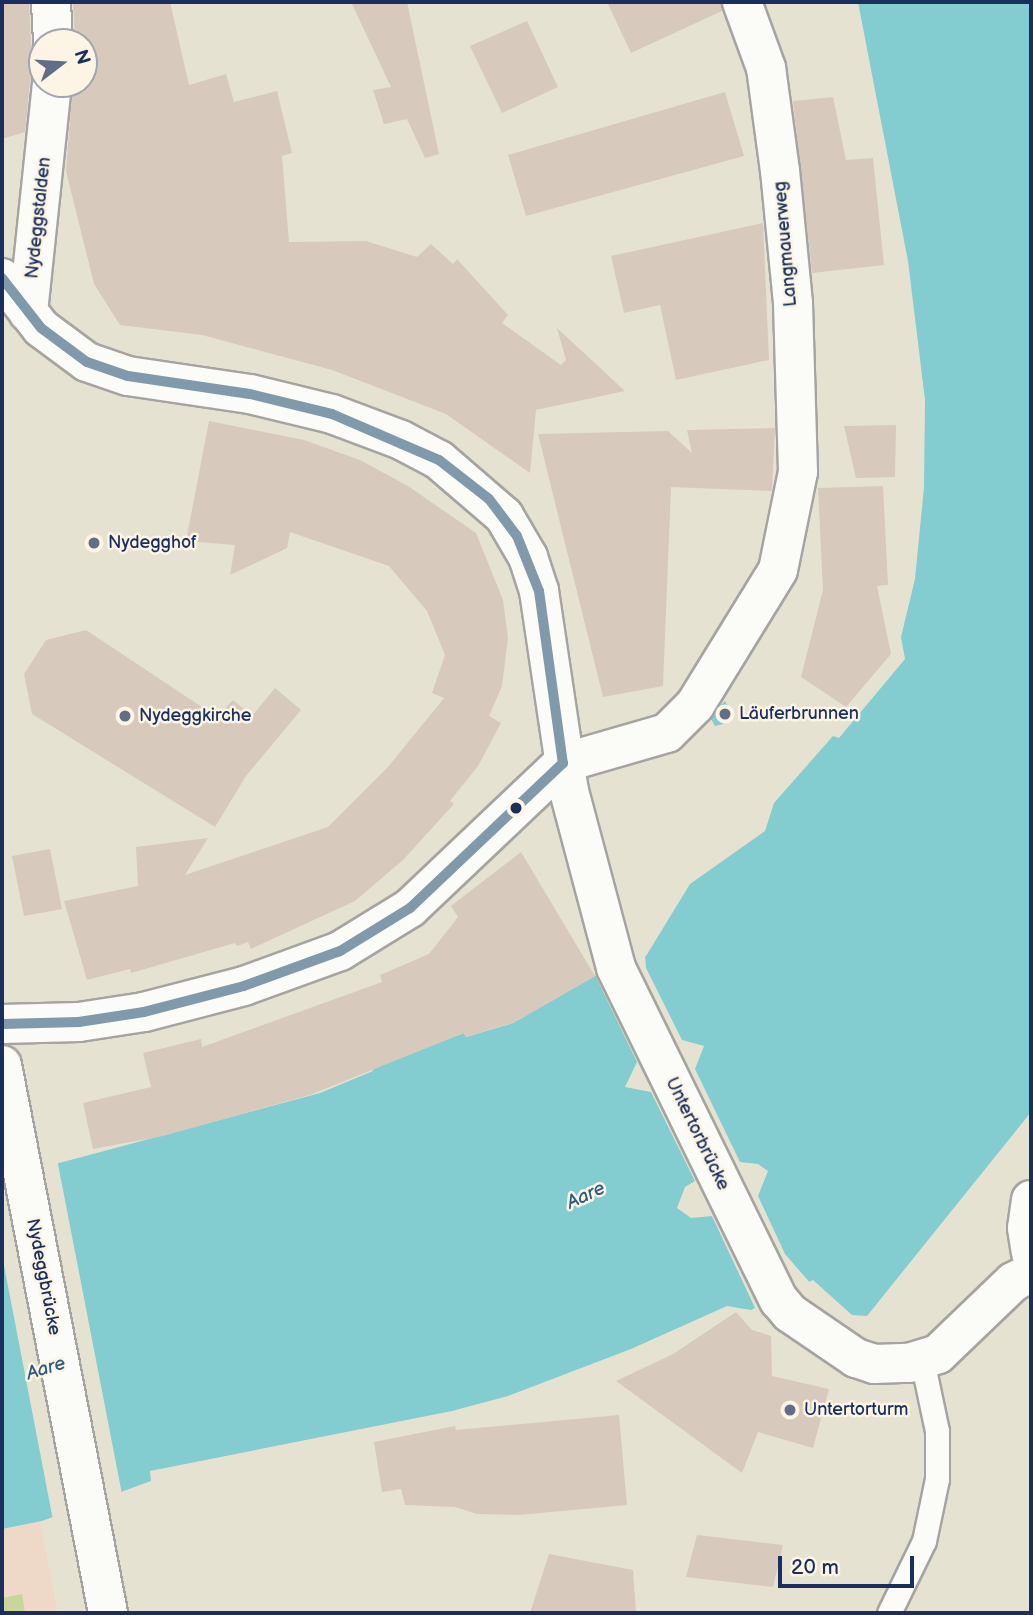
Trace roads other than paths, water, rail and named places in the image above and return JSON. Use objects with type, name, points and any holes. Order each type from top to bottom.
[{"type":"street","points":[[51,2],[52,28]]},
{"type":"street","name":"Langmauerweg","points":[[564,763],[667,733],[681,723],[771,585],[783,557],[796,490],[793,303],[780,171],[766,68],[742,2]]},
{"type":"street","name":"Nydeggstalden","points":[[28,312],[51,98]]},
{"type":"street","name":"Nydeggstalden","points":[[2,278],[28,312],[57,342],[87,362],[128,376],[250,394],[332,414],[401,440],[439,460],[489,499],[517,536],[539,591],[564,763]]},
{"type":"street","points":[[2,1024],[79,1021],[144,1012],[244,986],[340,951],[410,908],[564,763]]},
{"type":"street","name":"Untertorbrücke","points":[[564,763],[616,968],[779,1300],[797,1319],[856,1358],[887,1365],[922,1360]]},
{"type":"street","name":"Nydeggbrücke","points":[[2,1065],[108,1613]]},
{"type":"street","points":[[1031,1200],[1027,1228],[1031,1253]]},
{"type":"street","points":[[922,1360],[938,1354],[1013,1282],[1031,1273]]},
{"type":"lane","points":[[889,1613],[924,1541],[937,1479],[937,1432],[922,1360]]},
{"type":"water","name":"Aare","points":[[858,2],[1031,2],[1031,1112],[867,1316],[852,1315],[813,1280],[751,1310],[727,1306],[631,1349],[508,1396],[452,1411],[150,1471],[151,1481],[42,1521],[2,1529],[2,1194],[25,1188],[22,1173],[320,1093],[373,1071],[372,1067],[464,1033],[466,1037],[513,1023],[595,976],[646,956],[690,884],[765,831],[774,803],[833,736],[839,738],[905,659],[901,637],[915,579],[924,487],[925,400],[908,261]]},
{"type":"water","name":"Läuferbrunnen","points":[[725,701],[731,712],[723,724],[715,726],[710,717]]},
{"type":"place","name":"Nydegghof","points":[[94,543]]},
{"type":"place","name":"Läuferbrunnen","points":[[725,714]]},
{"type":"place","name":"Nydeggkirche","points":[[125,716]]},
{"type":"place","name":"Untertorturm","points":[[790,1410]]}]
